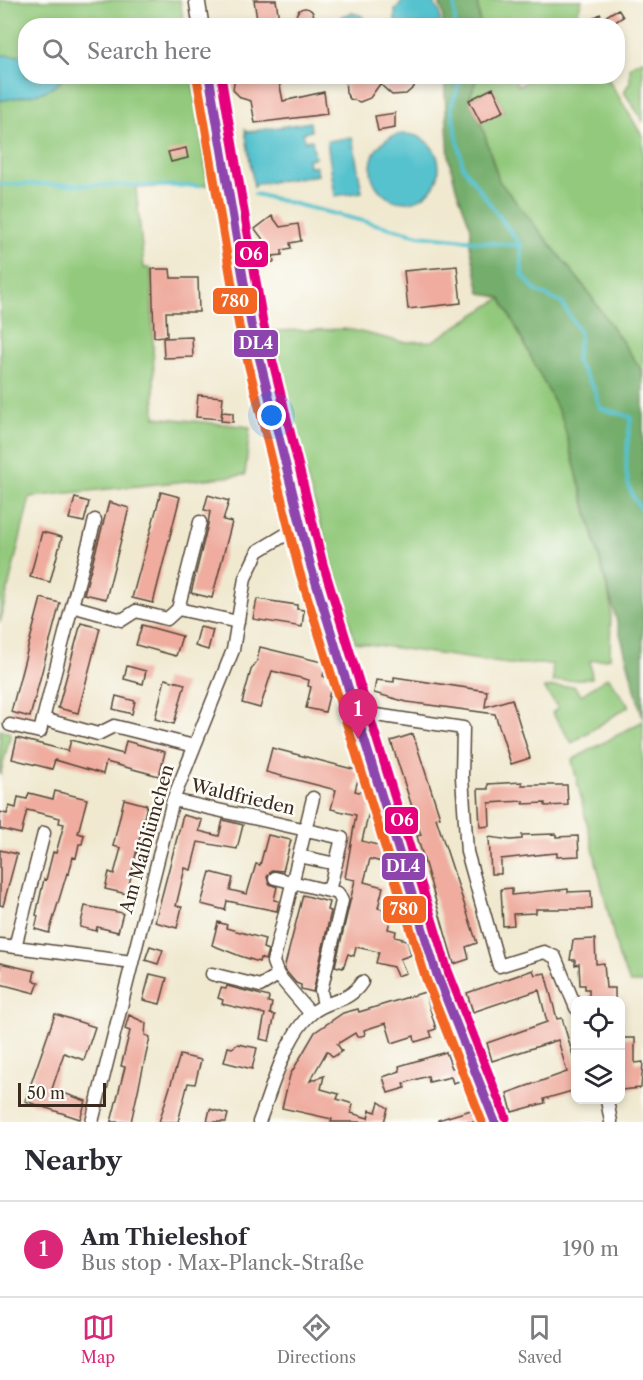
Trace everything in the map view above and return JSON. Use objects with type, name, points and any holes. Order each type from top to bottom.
[{"type":"street","points":[[197,0],[200,18]]},
{"type":"street","points":[[210,84],[251,324],[300,526],[437,975],[495,1122]]},
{"type":"street","points":[[10,725],[40,732],[95,520]]},
{"type":"street","points":[[72,606],[122,620],[136,611],[166,619],[178,609],[200,522]]},
{"type":"street","name":"Am Maiblümchen","points":[[92,1122],[173,800],[233,650],[245,578],[258,551],[300,526]]},
{"type":"street","points":[[178,609],[238,622]]},
{"type":"street","points":[[356,712],[463,728],[462,777],[467,852],[499,966],[544,952],[555,957],[571,996]]},
{"type":"street","points":[[43,719],[98,734],[114,726],[194,747]]},
{"type":"street","name":"Waldfrieden","points":[[278,975],[273,962],[314,798]]},
{"type":"street","name":"Waldfrieden","points":[[173,800],[342,838],[329,891]]},
{"type":"street","points":[[15,947],[44,833]]},
{"type":"street","points":[[299,856],[336,864]]},
{"type":"street","points":[[275,878],[338,893],[342,901],[321,991],[324,1005]]},
{"type":"street","points":[[0,945],[132,962]]},
{"type":"street","points":[[212,974],[260,986],[278,975],[311,1014]]},
{"type":"street","points":[[262,1121],[289,1046],[311,1014],[324,1005],[354,994],[362,982]]},
{"type":"street","points":[[608,1104],[611,1122]]},
{"type":"green space","points":[[0,0],[180,0],[183,18],[18,18],[18,84],[193,84],[208,185],[136,188],[144,268],[151,268],[155,417],[250,427],[245,475],[30,497],[0,622]]},
{"type":"green space","points":[[438,0],[477,0],[479,18],[443,18]]},
{"type":"green space","points":[[477,0],[582,0],[577,14],[580,18],[479,18]]},
{"type":"green space","points":[[643,60],[643,121],[624,92],[630,82],[630,66]]},
{"type":"green space","points":[[444,84],[475,84],[469,100],[481,123],[499,181],[583,285],[639,366],[643,380],[643,719],[562,418],[501,298],[480,293],[470,245],[471,228],[456,188],[449,159]]},
{"type":"green space","points":[[475,84],[517,84],[519,86],[522,84],[611,84],[643,137],[643,380],[639,366],[583,285],[499,181],[481,123],[504,111],[493,88],[469,100]]},
{"type":"green space","points":[[501,298],[562,418],[611,604],[610,658],[590,661],[592,678],[553,682],[552,664],[508,664],[355,642],[281,388],[269,331],[348,329],[402,342],[433,341]]},
{"type":"green space","points":[[608,677],[629,706],[572,743],[552,713],[558,708],[544,688],[574,686],[581,695]]},
{"type":"green space","points":[[643,721],[643,983],[630,983],[619,958],[572,760]]},
{"type":"green space","points":[[0,730],[11,733],[0,775]]},
{"type":"water","points":[[403,0],[432,0],[440,13],[440,18],[395,18],[395,10]]},
{"type":"water","points":[[352,13],[363,18],[341,18]]},
{"type":"water","points":[[0,55],[18,56],[18,84],[57,84],[43,92],[0,101]]},
{"type":"water","points":[[310,122],[311,131],[303,133],[305,141],[312,140],[315,158],[308,159],[309,166],[316,166],[318,175],[256,184],[254,187],[245,129],[248,132]]},
{"type":"water","points":[[412,134],[424,140],[433,149],[439,161],[437,181],[429,192],[412,202],[398,202],[381,192],[373,181],[371,161],[381,144],[392,136]]},
{"type":"water","points":[[352,137],[362,192],[335,196],[327,141]]},
{"type":"building","points":[[254,0],[276,0],[279,18],[257,18]]},
{"type":"building","points":[[301,8],[309,8],[314,13],[314,18],[296,18],[296,13]]},
{"type":"building","points":[[618,9],[623,17],[621,18],[603,18]]},
{"type":"building","points":[[234,84],[280,84],[283,101],[324,92],[327,114],[255,123],[251,101],[241,98],[233,90]]},
{"type":"building","points":[[345,84],[380,84],[370,98],[360,102],[350,99],[346,93]]},
{"type":"building","points":[[380,84],[415,84],[406,94],[392,95]]},
{"type":"building","points":[[493,88],[504,111],[481,123],[469,100]]},
{"type":"building","points":[[395,113],[395,128],[378,131],[375,116]]},
{"type":"building","points":[[186,148],[188,158],[171,162],[168,152]]},
{"type":"building","points":[[272,216],[280,227],[298,224],[301,241],[290,243],[291,248],[282,250],[282,255],[273,256],[274,262],[263,264],[260,247],[268,246],[255,229]]},
{"type":"building","points":[[457,266],[461,303],[408,309],[404,271]]},
{"type":"building","points":[[152,269],[170,269],[171,278],[198,278],[199,312],[166,312],[167,336],[154,337]]},
{"type":"building","points":[[192,337],[193,357],[164,358],[163,338]]},
{"type":"building","points":[[198,395],[223,397],[221,419],[196,417]]},
{"type":"building","points":[[222,412],[233,413],[233,422],[221,421]]},
{"type":"building","points":[[161,492],[180,497],[153,603],[132,598]]},
{"type":"building","points":[[208,495],[229,501],[223,520],[232,522],[212,598],[191,593],[208,524],[210,511],[204,510]]},
{"type":"building","points":[[75,498],[89,502],[84,522],[69,519]]},
{"type":"building","points":[[109,502],[129,508],[106,599],[84,594]]},
{"type":"building","points":[[42,532],[62,537],[50,582],[30,577]]},
{"type":"building","points":[[41,598],[60,603],[30,717],[11,712]]},
{"type":"building","points":[[257,599],[297,605],[297,609],[304,610],[302,627],[253,619]]},
{"type":"building","points":[[81,623],[100,628],[78,713],[58,708]]},
{"type":"building","points":[[142,625],[182,636],[176,656],[136,645]]},
{"type":"building","points":[[200,627],[213,630],[208,650],[195,646]]},
{"type":"building","points":[[260,647],[326,663],[323,676],[331,680],[331,687],[325,712],[306,708],[311,687],[308,686],[309,680],[272,671],[260,708],[242,703]]},
{"type":"building","points":[[127,666],[146,671],[143,684],[124,679]]},
{"type":"building","points":[[394,677],[487,691],[485,707],[512,699],[530,758],[511,764],[495,714],[407,702],[374,693],[376,680],[394,682]]},
{"type":"building","points":[[165,679],[185,684],[174,724],[155,719]]},
{"type":"building","points":[[116,696],[135,701],[132,714],[113,709]]},
{"type":"building","points":[[413,734],[440,817],[436,818],[477,943],[466,947],[469,959],[454,964],[417,836],[421,835],[391,741]]},
{"type":"building","points":[[17,738],[68,751],[71,740],[123,754],[126,741],[165,752],[159,776],[106,762],[103,774],[55,760],[52,769],[12,759]]},
{"type":"building","points":[[272,748],[360,771],[355,791],[371,795],[372,799],[362,841],[381,846],[385,863],[370,859],[364,882],[383,887],[378,908],[392,912],[388,929],[396,931],[395,937],[407,940],[411,955],[400,959],[406,973],[397,976],[393,967],[376,963],[379,952],[356,947],[354,956],[348,954],[343,968],[335,966],[355,880],[345,878],[356,815],[331,809],[336,790],[266,772]]},
{"type":"building","points":[[522,782],[522,785],[567,785],[568,805],[545,806],[545,803],[523,804],[523,801],[489,803],[490,826],[480,827],[478,789],[488,789],[488,784]]},
{"type":"building","points":[[55,791],[87,799],[78,833],[84,835],[82,844],[79,844],[76,858],[73,857],[69,874],[67,873],[49,933],[35,929],[38,916],[36,915],[44,879],[46,880],[53,852],[56,853],[64,824],[59,823],[60,818],[27,810],[21,834],[0,829],[0,812],[7,814],[9,806],[16,808],[18,797],[27,799],[29,793],[53,799]]},
{"type":"building","points":[[124,799],[147,805],[127,894],[105,889],[109,872],[114,874],[121,848],[113,846]]},
{"type":"building","points":[[183,815],[202,820],[199,831],[219,836],[223,820],[243,825],[237,849],[198,842],[191,870],[185,868],[176,906],[182,907],[177,928],[155,922]]},
{"type":"building","points":[[556,834],[556,837],[578,836],[579,856],[557,857],[557,853],[501,859],[501,874],[491,874],[489,837],[511,840],[522,839],[522,835]]},
{"type":"building","points":[[268,835],[291,840],[283,871],[272,870],[267,877],[269,884],[277,887],[274,900],[279,901],[277,911],[227,901],[225,910],[201,904],[210,872],[233,878],[230,890],[247,894],[256,864],[260,865]]},
{"type":"building","points":[[0,850],[17,854],[3,906],[0,905]]},
{"type":"building","points":[[512,888],[512,895],[568,889],[568,892],[591,891],[592,909],[536,909],[536,913],[513,914],[514,925],[503,926],[501,889]]},
{"type":"building","points":[[303,895],[329,902],[327,910],[331,911],[313,992],[301,989],[301,985],[296,983],[284,969]]},
{"type":"building","points":[[85,906],[123,913],[118,932],[97,927],[96,931],[80,927]]},
{"type":"building","points":[[218,922],[227,925],[226,928],[265,939],[263,948],[268,950],[265,960],[260,958],[259,962],[212,945]]},
{"type":"building","points":[[595,939],[596,964],[604,963],[606,988],[615,988],[615,996],[589,996],[589,989],[585,989],[585,985],[580,985],[579,964],[575,965],[575,960],[570,960],[573,940]]},
{"type":"building","points":[[150,946],[163,950],[158,964],[145,960]]},
{"type":"building","points":[[0,963],[35,971],[33,981],[39,982],[35,993],[0,984]]},
{"type":"building","points":[[533,970],[535,975],[545,973],[557,1019],[562,1018],[571,1049],[571,1091],[544,1099],[545,1103],[512,1112],[507,1093],[567,1072],[558,1040],[492,1061],[487,1043],[547,1022],[539,990],[473,1012],[467,993]]},
{"type":"building","points":[[150,974],[167,978],[160,1004],[143,1000]]},
{"type":"building","points":[[227,986],[269,997],[268,1002],[272,1003],[270,1014],[275,1015],[269,1041],[260,1039],[265,1014],[222,1004],[223,1000],[218,998],[221,988],[226,989]]},
{"type":"building","points":[[425,992],[436,1029],[430,1031],[432,1037],[415,1042],[414,1036],[392,1043],[386,1023],[364,1030],[365,1035],[357,1037],[355,1033],[337,1044],[342,1051],[333,1057],[327,1051],[310,1081],[324,1076],[321,1089],[339,1094],[337,1099],[353,1104],[351,1113],[368,1118],[370,1110],[376,1112],[379,1102],[388,1108],[384,1122],[331,1122],[332,1119],[282,1108],[290,1075],[315,1032],[343,1013],[358,1009],[359,1012]]},
{"type":"building","points":[[55,1014],[95,1027],[84,1060],[64,1053],[52,1089],[86,1101],[80,1119],[25,1101]]},
{"type":"building","points":[[129,1015],[146,1023],[145,1035],[150,1037],[131,1122],[111,1122],[125,1067],[121,1066],[130,1031],[125,1029]]},
{"type":"building","points":[[625,1038],[635,1038],[635,1063],[643,1062],[641,1088],[625,1090]]},
{"type":"building","points":[[238,1044],[257,1048],[252,1069],[224,1062],[228,1047],[232,1048]]},
{"type":"building","points":[[446,1052],[452,1068],[458,1067],[463,1080],[453,1083],[451,1077],[429,1082],[428,1076],[404,1083],[405,1088],[388,1093],[383,1077],[400,1071],[399,1066]]},
{"type":"building","points":[[180,1055],[201,1060],[195,1084],[188,1083],[178,1122],[159,1122]]},
{"type":"building","points":[[210,1109],[228,1114],[226,1122],[207,1122]]},
{"type":"building","points":[[471,1110],[472,1114],[480,1111],[483,1122],[438,1122],[438,1120]]},
{"type":"waterway","points":[[454,0],[455,18]]},
{"type":"waterway","points":[[459,84],[451,107],[463,167],[521,246],[522,274],[536,291],[562,303],[580,333],[576,361],[594,388],[600,408],[631,417],[626,454],[627,478],[635,500],[643,511]]},
{"type":"waterway","points":[[0,184],[200,186]]},
{"type":"waterway","points":[[255,194],[419,235],[521,246]]},
{"type":"transit line","name":"780","points":[[198,84],[239,326],[299,570],[426,979],[482,1122]]},
{"type":"transit line","name":"DL4","points":[[210,84],[251,324],[311,567],[437,975],[495,1122]]},
{"type":"transit line","name":"O6","points":[[222,84],[263,322],[323,564],[448,971],[506,1118]]},
{"type":"place","name":"Am Thieleshof","points":[[358,739]]}]
